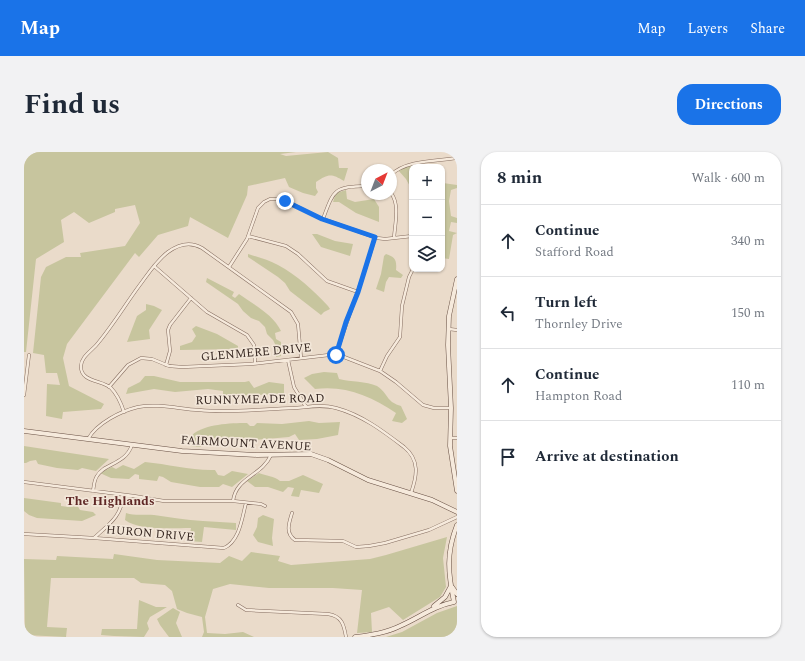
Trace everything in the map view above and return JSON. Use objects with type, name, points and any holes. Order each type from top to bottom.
[{"type":"main road","points":[[457,280],[451,307],[449,328],[451,408],[450,438],[451,455],[457,491]]},
{"type":"main road","name":"FAIRMOUNT AVENUE","points":[[24,431],[182,451],[271,455],[306,454],[315,456],[368,480],[411,493],[457,512]]},
{"type":"main road","points":[[355,637],[389,631],[430,610],[455,602],[451,585],[449,556],[452,538],[457,525]]},
{"type":"main road","points":[[451,585],[457,594]]},
{"type":"main road","points":[[430,610],[445,596],[451,585]]},
{"type":"street","points":[[397,170],[406,165],[457,158]]},
{"type":"street","points":[[322,219],[330,197],[334,192],[344,188],[361,187]]},
{"type":"street","points":[[228,267],[248,236],[258,208],[270,199],[282,199],[322,219],[375,237],[385,239],[409,236]]},
{"type":"street","points":[[394,238],[395,200]]},
{"type":"street","points":[[248,236],[286,246],[298,254],[327,281],[358,292]]},
{"type":"street","points":[[336,355],[375,237]]},
{"type":"street","points":[[124,412],[119,399],[108,387],[86,377],[81,370],[82,362],[98,343],[154,266],[169,251],[178,246],[186,244],[198,246],[291,312],[298,324],[301,358]]},
{"type":"street","points":[[154,266],[218,319],[247,334],[254,345],[256,363]]},
{"type":"street","points":[[380,371],[387,356],[401,334],[402,306],[412,272]]},
{"type":"street","points":[[166,365],[170,351],[168,330],[170,325],[191,298]]},
{"type":"street","points":[[449,328],[457,330]]},
{"type":"street","name":"GLENMERE DRIVE","points":[[108,387],[128,365],[141,358],[152,359],[166,365],[182,367],[256,363],[336,355],[380,371],[396,382],[423,405],[434,408],[451,408]]},
{"type":"street","points":[[24,396],[29,356]]},
{"type":"street","points":[[288,360],[294,387],[306,407]]},
{"type":"street","name":"RUNNYMEADE ROAD","points":[[88,439],[95,430],[109,420],[129,410],[146,406],[207,411],[333,407],[353,414],[368,422],[404,447],[412,456],[417,470],[411,493]]},
{"type":"street","points":[[450,438],[457,438]]},
{"type":"street","points":[[93,491],[95,479],[98,473],[124,457],[130,451],[132,445]]},
{"type":"street","points":[[233,502],[237,488],[266,464],[271,455]]},
{"type":"street","points":[[24,482],[169,502],[233,502],[261,504],[266,506]]},
{"type":"street","points":[[94,538],[117,516],[122,506],[124,495]]},
{"type":"street","name":"HURON DRIVE","points":[[24,534],[224,548],[229,545],[237,533],[246,503]]},
{"type":"street","points":[[292,512],[288,531],[295,540],[343,541],[359,547],[396,540],[429,530],[457,518]]},
{"type":"street","points":[[238,605],[246,610],[334,615],[343,623],[346,637]]},
{"type":"shaded area","points":[[24,152],[296,152],[280,154],[286,156],[328,152],[338,158],[339,168],[348,168],[344,181],[333,176],[327,176],[316,182],[318,192],[315,196],[289,187],[285,178],[248,186],[247,195],[228,238],[190,217],[188,226],[158,235],[139,257],[135,253],[67,344],[63,358],[69,386],[104,404],[101,409],[63,412],[62,419],[46,416],[47,384],[60,385],[57,373],[46,373],[44,355],[33,353],[41,277],[46,267],[66,257],[81,257],[80,253],[125,246],[140,223],[135,205],[115,209],[115,212],[89,223],[74,212],[61,220],[64,242],[36,259],[26,352],[24,352]]},
{"type":"shaded area","points":[[409,166],[409,184],[406,179],[398,170]]},
{"type":"shaded area","points":[[445,183],[457,185],[457,188],[451,190],[449,201],[451,216],[457,218],[457,223],[451,222],[449,231],[457,233],[453,235],[449,259],[445,258]]},
{"type":"shaded area","points":[[346,190],[347,199],[355,202],[375,200],[379,207],[379,222],[356,213],[339,202],[333,202],[336,193]]},
{"type":"shaded area","points":[[312,234],[317,234],[335,241],[353,244],[350,256],[321,247]]},
{"type":"shaded area","points":[[248,254],[278,265],[292,273],[311,289],[330,309],[321,315],[290,291],[285,283],[278,277],[248,257]]},
{"type":"shaded area","points":[[386,254],[395,259],[396,270],[403,275],[401,278],[389,277],[386,282],[384,292],[376,289],[381,274],[384,256]]},
{"type":"shaded area","points":[[207,278],[234,292],[232,296],[235,298],[239,294],[263,310],[278,325],[281,331],[275,333],[276,339],[281,342],[281,356],[276,357],[276,346],[267,334],[265,327],[259,321],[251,318],[238,304],[206,282]]},
{"type":"shaded area","points":[[146,304],[162,310],[149,330],[150,339],[127,342],[137,316],[146,310]]},
{"type":"shaded area","points":[[196,326],[217,334],[238,346],[238,349],[180,350],[180,346],[192,342],[196,336],[192,329]]},
{"type":"shaded area","points":[[324,372],[337,373],[339,379],[368,383],[377,386],[392,402],[401,406],[407,419],[402,423],[392,421],[396,413],[367,397],[347,390],[326,388],[315,389],[304,378],[312,374]]},
{"type":"shaded area","points":[[145,376],[154,376],[180,382],[249,381],[254,388],[269,382],[284,384],[284,394],[223,396],[223,391],[208,389],[175,392],[154,389],[126,394],[128,388],[140,382]]},
{"type":"shaded area","points":[[309,421],[319,423],[340,422],[338,435],[317,439],[299,440],[295,434],[289,437],[254,440],[212,438],[200,447],[191,446],[192,435],[197,431],[211,426],[247,423],[250,426],[254,426],[257,423],[282,424]]},
{"type":"shaded area","points":[[24,446],[109,459],[96,471],[82,468],[78,470],[57,468],[38,464],[36,460],[24,463]]},
{"type":"shaded area","points":[[145,462],[215,470],[218,475],[224,476],[232,471],[248,474],[232,487],[223,484],[219,487],[200,487],[171,482],[159,476],[157,481],[139,479],[139,475],[135,474],[129,479],[111,478],[100,473],[112,467],[116,469],[123,465],[134,469]]},
{"type":"shaded area","points":[[259,473],[273,477],[280,481],[289,481],[303,475],[323,484],[319,493],[301,490],[299,497],[291,496],[294,488],[288,487],[283,492],[268,487],[255,487],[247,481]]},
{"type":"shaded area","points":[[24,498],[61,503],[61,506],[69,507],[77,505],[80,510],[93,512],[96,515],[82,521],[37,518],[24,511]]},
{"type":"shaded area","points":[[126,513],[197,521],[236,523],[236,530],[204,527],[202,542],[189,541],[191,528],[156,528],[139,526],[131,524],[125,520]]},
{"type":"shaded area","points":[[263,515],[274,519],[272,538],[273,546],[258,542],[253,535],[257,527],[258,518]]},
{"type":"shaded area","points":[[447,537],[443,558],[446,587],[440,597],[403,620],[389,607],[371,613],[372,632],[357,633],[362,590],[333,588],[269,588],[230,584],[213,589],[205,617],[207,633],[225,634],[243,632],[254,637],[202,637],[204,632],[202,617],[177,609],[172,591],[165,585],[141,583],[134,578],[51,578],[47,627],[67,628],[66,637],[25,635],[24,559],[56,560],[57,556],[113,559],[114,554],[157,560],[220,563],[229,556],[242,561],[251,552],[280,556],[278,561],[291,565],[370,559]]},
{"type":"shaded area","points":[[139,600],[156,607],[167,607],[150,617],[147,623],[149,629],[144,637],[101,635],[102,629],[137,629]]},
{"type":"shaded area","points":[[457,606],[457,637],[386,637],[402,632],[437,613]]},
{"type":"shaded area","points":[[173,608],[180,612],[176,623],[182,637],[169,637],[157,619]]},
{"type":"district","name":"The Highlands","points":[[110,500]]},
{"type":"route","points":[[285,201],[322,219],[375,237],[336,355]]}]
